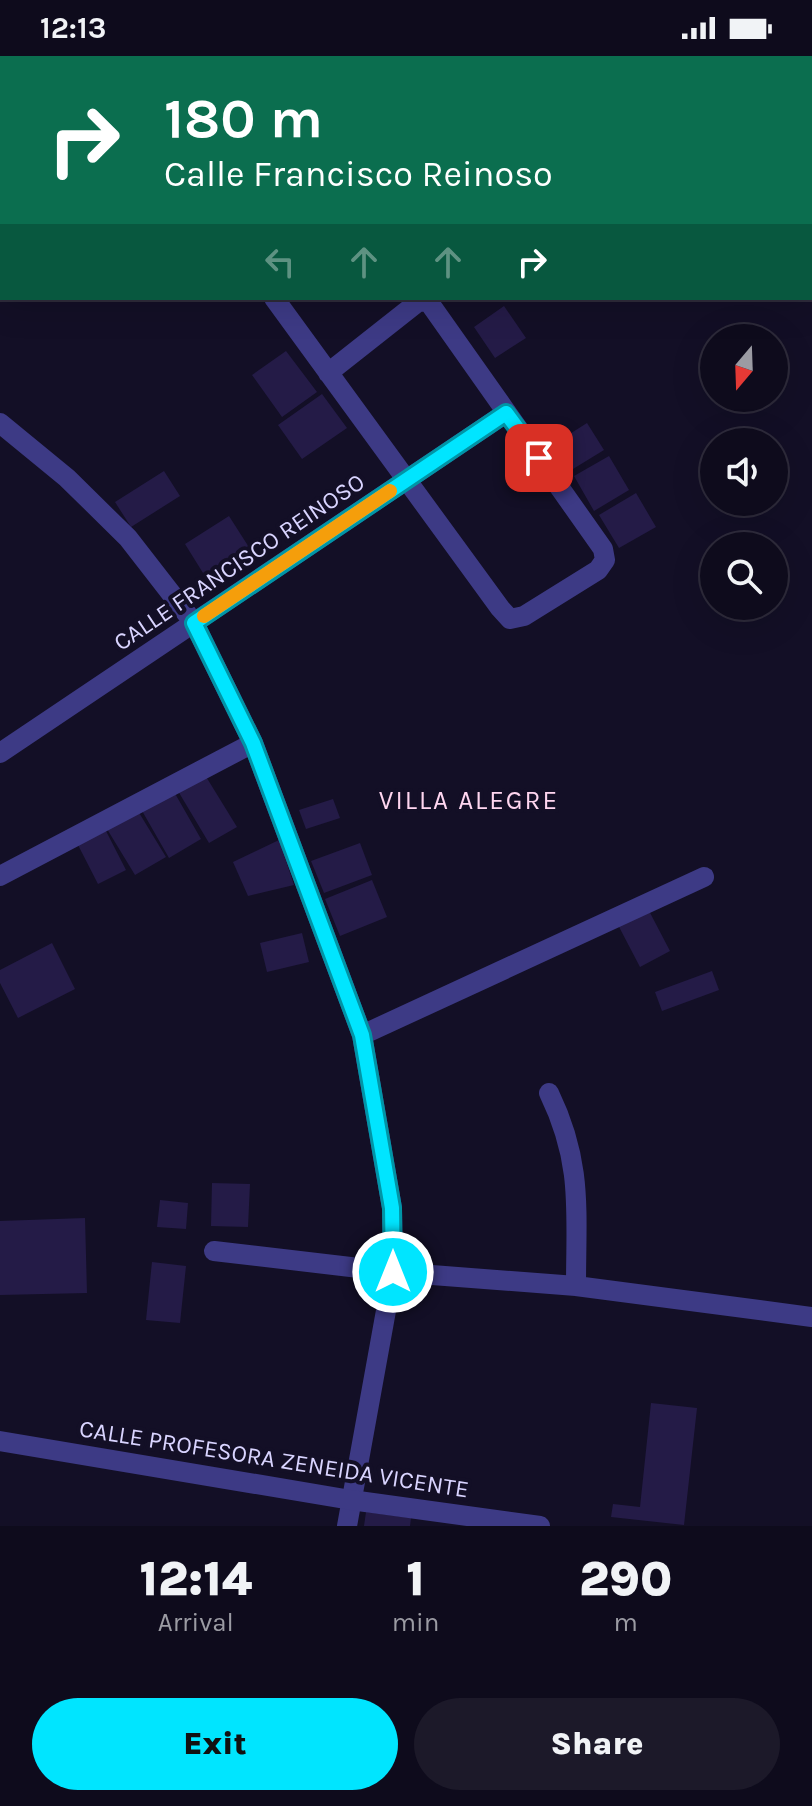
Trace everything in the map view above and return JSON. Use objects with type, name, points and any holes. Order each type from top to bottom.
[{"type":"street","points":[[275,300],[328,373],[406,480],[510,619],[524,616],[598,570],[605,560],[603,549],[428,301],[418,302],[328,373]]},
{"type":"street","name":"CALLE FRANCISCO REINOSO","points":[[0,753],[506,413]]},
{"type":"street","points":[[0,423],[67,478],[128,538],[194,623],[253,743],[362,1035],[392,1208],[393,1272],[347,1526]]},
{"type":"street","points":[[0,876],[253,743]]},
{"type":"street","points":[[362,1035],[704,877]]},
{"type":"street","points":[[549,1093],[567,1130],[575,1169],[576,1286]]},
{"type":"street","points":[[214,1251],[393,1272],[576,1286],[812,1317]]},
{"type":"street","name":"CALLE PROFESORA ZENEIDA VICENTE","points":[[0,1441],[351,1500],[540,1526]]},
{"type":"building","points":[[504,306],[526,338],[495,358],[474,327]]},
{"type":"building","points":[[286,351],[317,392],[282,417],[252,375]]},
{"type":"building","points":[[322,394],[347,428],[302,459],[278,425]]},
{"type":"building","points":[[587,423],[604,450],[573,469],[557,442]]},
{"type":"building","points":[[609,456],[629,490],[594,511],[574,476]]},
{"type":"building","points":[[164,471],[180,496],[131,527],[115,502]]},
{"type":"building","points":[[636,493],[656,527],[619,548],[599,515]]},
{"type":"building","points":[[229,516],[252,552],[208,581],[185,544]]},
{"type":"building","points":[[205,775],[237,827],[209,843],[178,791]]},
{"type":"building","points":[[173,790],[201,839],[169,858],[141,809]]},
{"type":"building","points":[[333,799],[340,818],[306,829],[299,810]]},
{"type":"building","points":[[138,811],[166,857],[135,875],[107,829]]},
{"type":"building","points":[[106,831],[126,870],[98,884],[78,845]]},
{"type":"building","points":[[279,840],[294,885],[248,896],[233,862]]},
{"type":"building","points":[[360,843],[372,875],[324,893],[311,861]]},
{"type":"building","points":[[372,880],[387,917],[340,936],[325,899]]},
{"type":"building","points":[[647,907],[670,951],[640,967],[617,923]]},
{"type":"building","points":[[302,933],[309,962],[267,972],[260,943]]},
{"type":"building","points":[[52,943],[75,989],[18,1018],[0,983],[0,970]]},
{"type":"building","points":[[712,971],[719,990],[662,1011],[655,992]]},
{"type":"building","points":[[212,1183],[250,1184],[248,1227],[211,1226]]},
{"type":"building","points":[[160,1200],[188,1203],[186,1229],[157,1227]]},
{"type":"building","points":[[85,1218],[87,1293],[0,1295],[0,1221]]},
{"type":"building","points":[[152,1262],[186,1266],[180,1323],[146,1320]]},
{"type":"building","points":[[651,1403],[697,1408],[684,1525],[611,1517],[613,1504],[640,1507]]},
{"type":"building","points":[[366,1512],[411,1518],[410,1526],[364,1526]]},
{"type":"slow traffic","points":[[204,616],[390,491]]},
{"type":"district","name":"VILLA ALEGRE","points":[[469,800]]},
{"type":"route","points":[[393,1272],[392,1208],[362,1035],[253,743],[194,623],[506,413],[539,458]]}]
